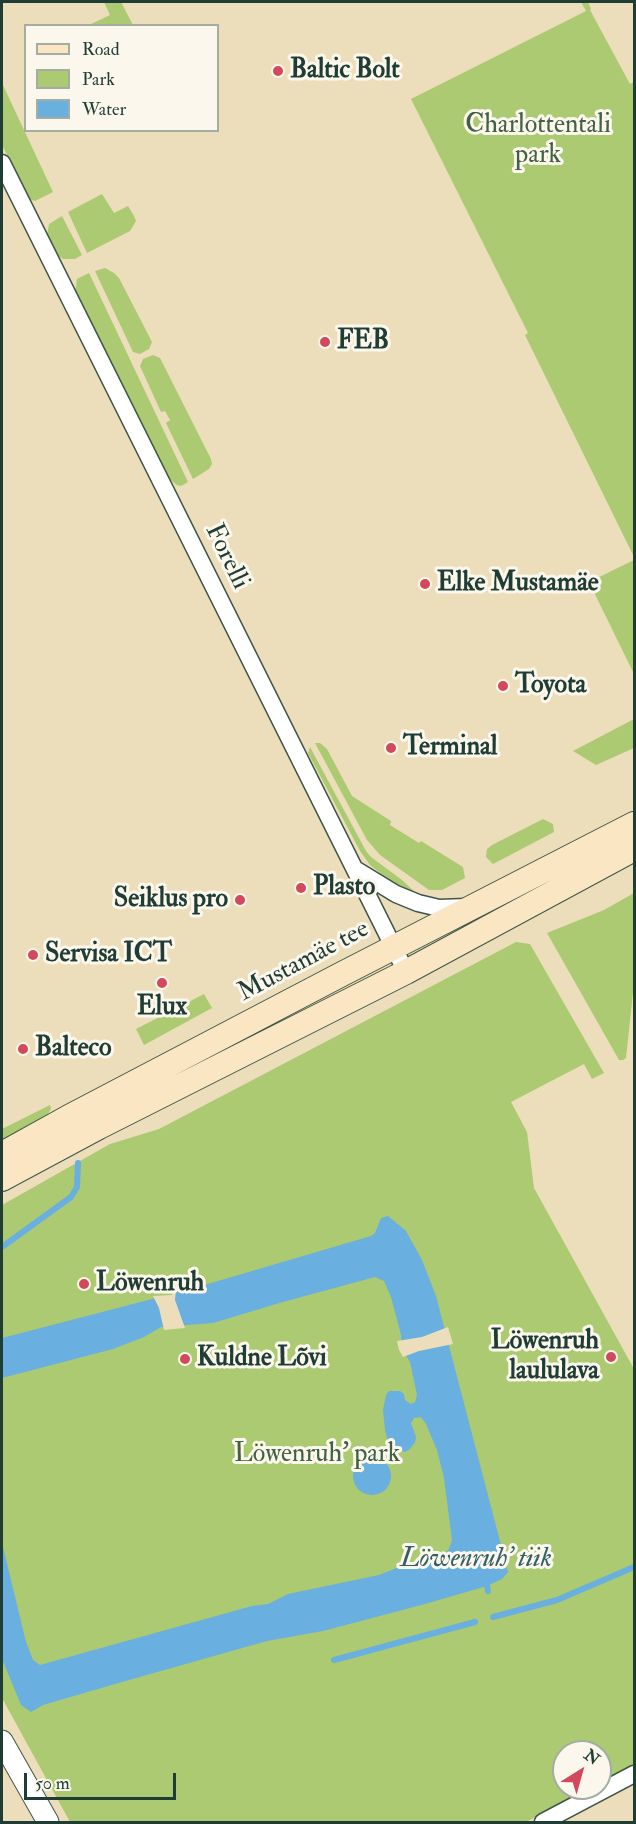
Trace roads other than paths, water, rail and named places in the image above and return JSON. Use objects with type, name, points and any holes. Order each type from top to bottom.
[{"type":"main road","name":"Mustamäe tee","points":[[2,1154],[393,947],[634,824]]},
{"type":"main road","name":"Mustamäe tee","points":[[2,1179],[99,1127],[406,972],[634,849]]},
{"type":"street","name":"Forelli","points":[[2,163],[406,972]]},
{"type":"street","points":[[354,869],[396,894],[418,903],[439,908],[474,906]]},
{"type":"street","points":[[2,1741],[48,1822]]},
{"type":"street","points":[[543,1822],[634,1774]]},
{"type":"water","name":"Löwenruh' tiik","points":[[388,1216],[406,1231],[422,1260],[436,1296],[508,1572],[502,1579],[487,1586],[323,1631],[267,1641],[43,1705],[31,1712],[21,1705],[2,1659],[2,1543],[26,1642],[33,1660],[40,1665],[252,1606],[268,1604],[288,1594],[379,1575],[399,1567],[418,1568],[442,1556],[449,1549],[452,1540],[444,1478],[437,1450],[426,1424],[421,1417],[414,1418],[411,1423],[416,1437],[415,1442],[405,1452],[397,1450],[388,1442],[383,1410],[386,1395],[389,1391],[400,1391],[404,1394],[405,1400],[411,1404],[415,1402],[417,1395],[410,1362],[402,1349],[401,1335],[391,1297],[384,1281],[375,1277],[213,1323],[161,1327],[144,1337],[113,1349],[2,1378],[2,1338],[156,1298],[174,1297],[178,1289],[184,1291],[371,1236],[375,1233],[381,1218]]},
{"type":"water","points":[[372,1457],[385,1463],[391,1476],[385,1489],[372,1495],[359,1489],[353,1476],[359,1463]]},
{"type":"waterway","points":[[2,1247],[71,1197],[77,1187],[78,1163]]},
{"type":"waterway","points":[[493,1617],[557,1600],[634,1567]]},
{"type":"waterway","points":[[487,1586],[488,1591]]},
{"type":"waterway","points":[[334,1660],[475,1622]]},
{"type":"place","name":"Baltic Bolt","points":[[278,71]]},
{"type":"place","name":"FEB","points":[[325,342]]},
{"type":"place","name":"Elke Mustamäe","points":[[425,584]]},
{"type":"place","name":"Toyota","points":[[503,686]]},
{"type":"place","name":"Terminal","points":[[391,748]]},
{"type":"place","name":"Plasto","points":[[301,888]]},
{"type":"place","name":"Seiklus pro","points":[[240,900]]},
{"type":"place","name":"Servisa ICT","points":[[33,955]]},
{"type":"place","name":"Elux","points":[[162,983]]},
{"type":"place","name":"Balteco","points":[[23,1049]]},
{"type":"place","name":"Löwenruh","points":[[84,1284]]},
{"type":"place","name":"Löwenruh laululava","points":[[611,1357]]},
{"type":"place","name":"Kuldne Lõvi","points":[[185,1359]]},
{"type":"park label","name":"Charlottentali park","points":[[538,141]]},
{"type":"park label","name":"Löwenruh' park","points":[[317,1455]]}]
